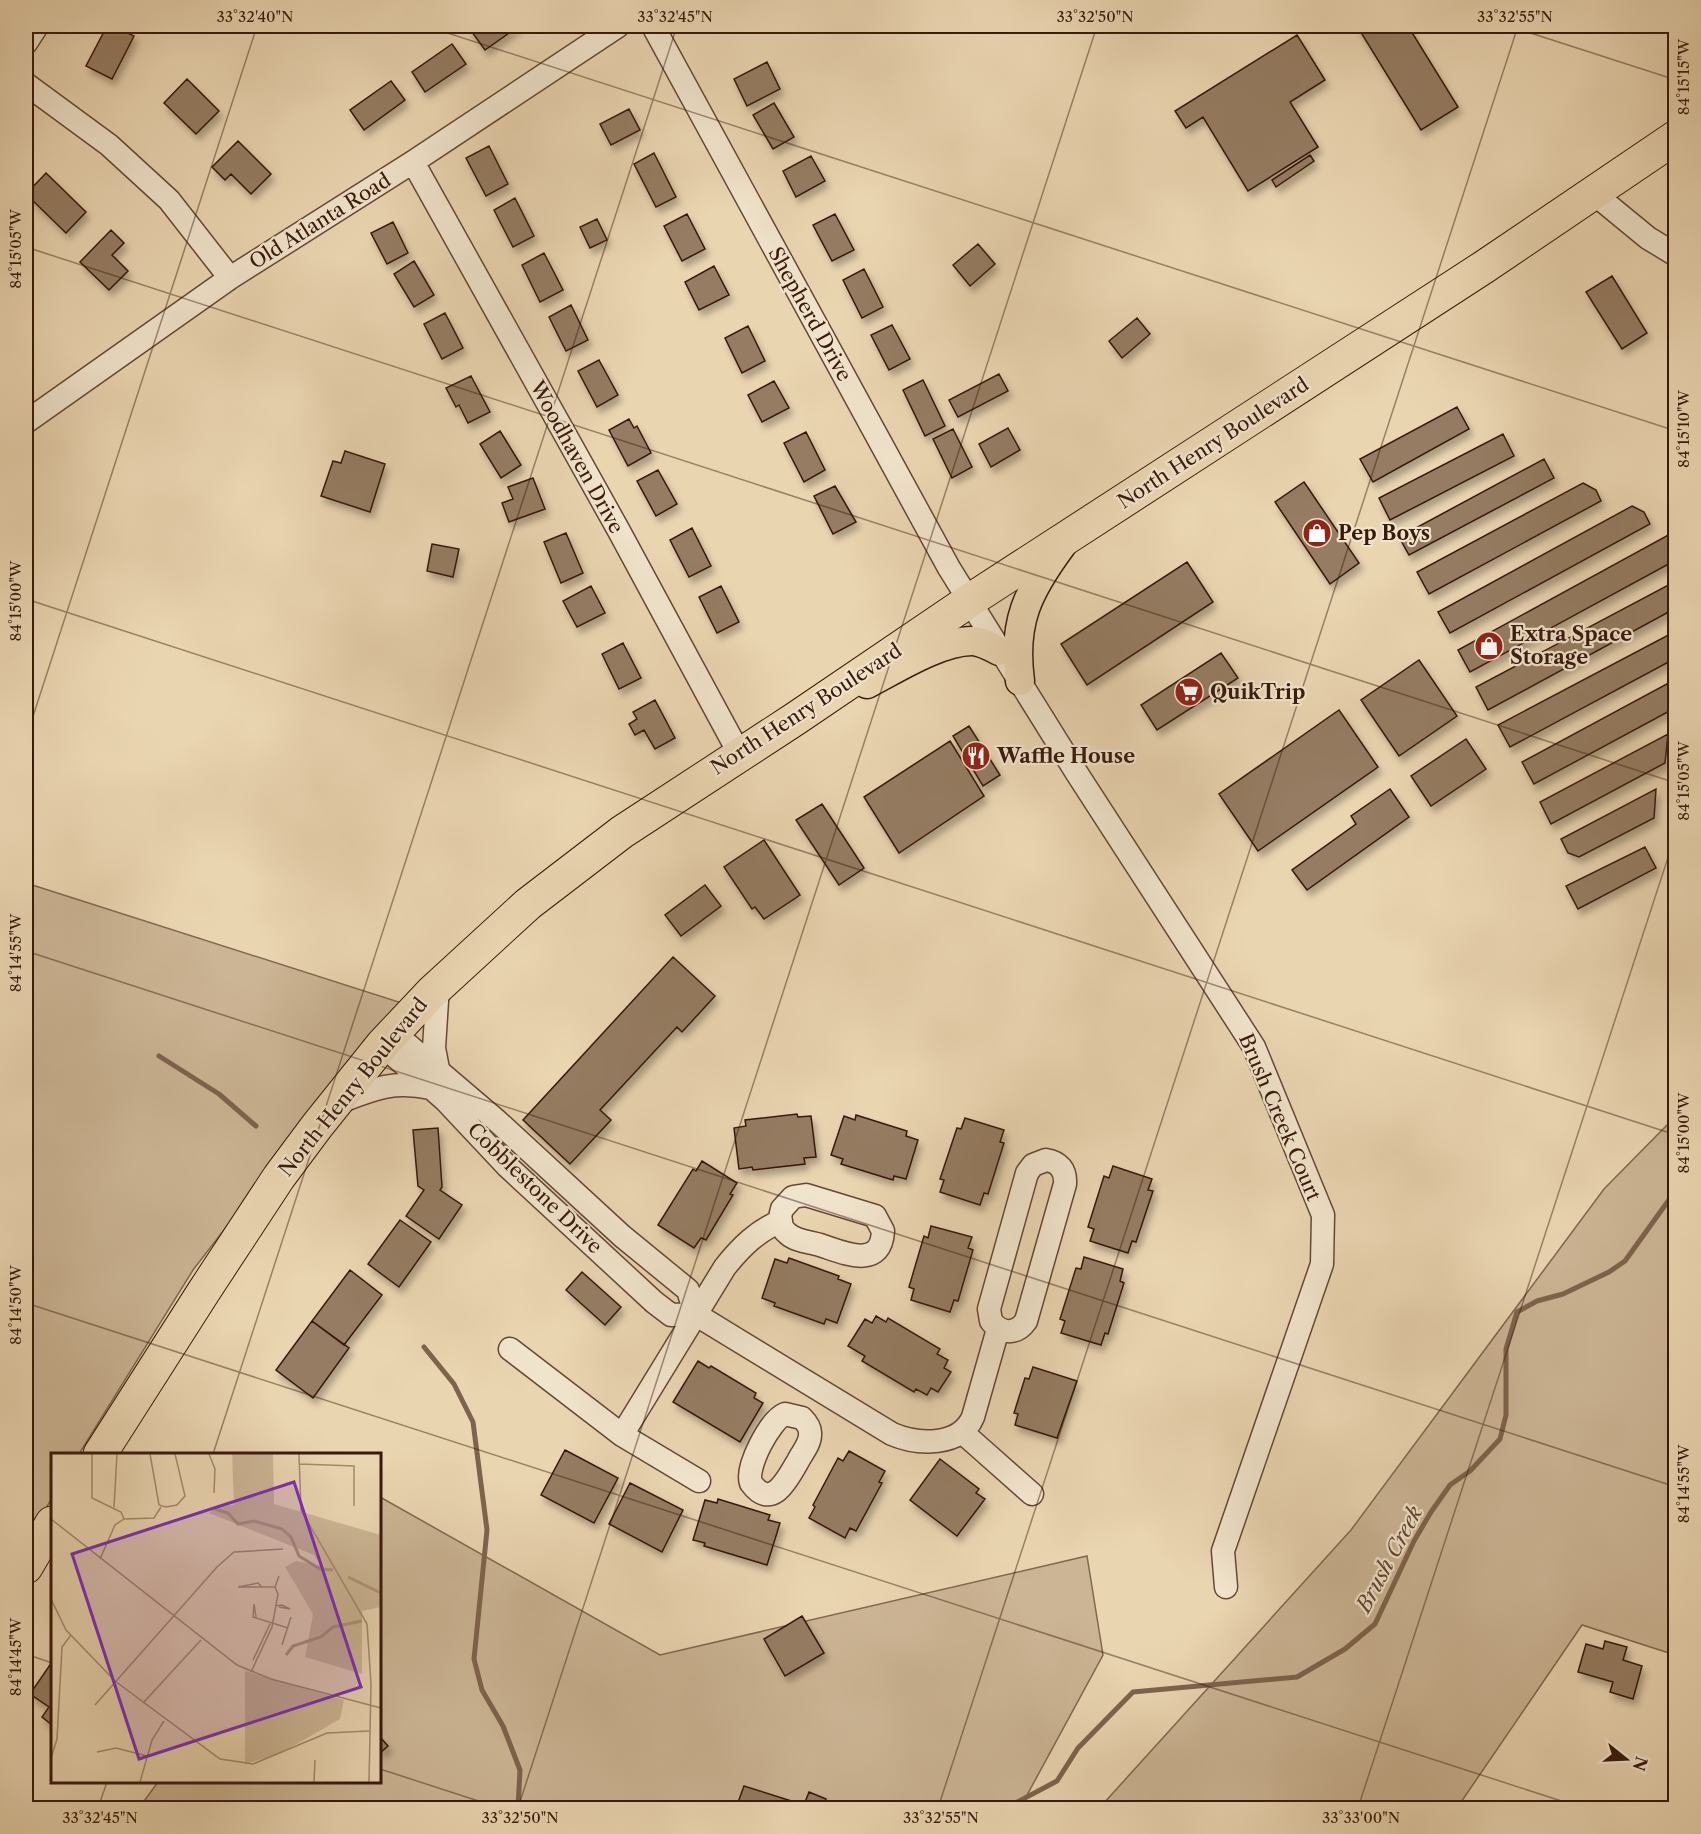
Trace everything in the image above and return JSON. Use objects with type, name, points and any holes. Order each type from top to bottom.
[{"type":"highway","name":"North Henry Boulevard","points":[[100,1453],[269,1192],[336,1103],[388,1039],[438,985],[528,904],[613,838],[739,753],[795,719],[969,601],[1484,267],[1676,136]]},
{"type":"highway","points":[[26,1568],[51,1524]]},
{"type":"main road","points":[[1020,681],[1017,657],[1024,607],[1038,578],[1067,537]]},
{"type":"main road","points":[[795,719],[927,654],[974,641],[999,651]]},
{"type":"street","points":[[26,43],[37,26]]},
{"type":"street","name":"Old Atlanta Road","points":[[26,422],[230,278],[413,162],[618,26]]},
{"type":"street","name":"Shepherd Drive","points":[[653,26],[969,601]]},
{"type":"street","points":[[26,84],[109,145],[169,200],[230,278]]},
{"type":"street","name":"Woodhaven Drive","points":[[413,162],[614,521],[739,753]]},
{"type":"street","points":[[1592,192],[1648,238],[1676,255]]},
{"type":"street","name":"Brush Creek Court","points":[[969,601],[1254,1047],[1323,1215],[1322,1264],[1223,1551],[1226,1587]]},
{"type":"street","points":[[336,1103],[389,1085],[406,1083],[443,1087],[434,1048],[438,985]]},
{"type":"street","name":"Cobblestone Drive","points":[[388,1039],[443,1087],[496,1120],[622,1236],[688,1290],[695,1314]]},
{"type":"street","points":[[1041,1161],[1053,1161],[1063,1170],[1066,1180],[1051,1234],[1026,1321],[1013,1331],[998,1329],[991,1321],[988,1309],[1030,1169],[1041,1161]]},
{"type":"street","points":[[622,1435],[695,1314],[742,1246],[760,1231],[781,1221]]},
{"type":"street","points":[[1013,1222],[1051,1234]]},
{"type":"street","points":[[695,1314],[892,1434],[909,1441],[936,1441],[962,1432],[973,1417],[998,1329]]},
{"type":"street","points":[[510,1349],[622,1435],[699,1480]]},
{"type":"street","points":[[799,1416],[814,1387]]},
{"type":"street","points":[[962,1432],[1032,1494]]},
{"type":"shaded area","points":[[26,883],[405,1004],[378,1031],[193,1270],[80,1453],[51,1453],[51,1500],[26,1542]]},
{"type":"shaded area","points":[[1669,1123],[1676,1136],[1676,1313],[1672,1325],[1676,1326],[1675,1655],[1582,1625],[1457,1808],[1092,1808],[1103,1804],[1351,1530],[1604,1189]]},
{"type":"shaded area","points":[[381,1498],[660,1655],[1087,1556],[1103,1655],[1020,1808],[139,1808],[157,1783],[381,1783]]},
{"type":"building","points":[[107,26],[114,26],[134,36],[112,79],[86,66]]},
{"type":"building","points":[[472,26],[519,26],[485,50],[469,28]]},
{"type":"building","points":[[1357,26],[1408,26],[1458,107],[1421,130]]},
{"type":"building","points":[[1297,35],[1325,80],[1290,102],[1318,147],[1248,191],[1203,117],[1186,128],[1175,111]]},
{"type":"building","points":[[452,44],[466,64],[425,92],[412,72]]},
{"type":"building","points":[[767,62],[780,89],[747,106],[734,79]]},
{"type":"building","points":[[187,79],[219,111],[196,134],[164,103]]},
{"type":"building","points":[[391,81],[405,100],[364,130],[350,110]]},
{"type":"building","points":[[774,103],[794,137],[773,149],[753,115]]},
{"type":"building","points":[[629,109],[640,130],[611,145],[600,124]]},
{"type":"building","points":[[238,141],[271,174],[251,194],[231,174],[225,180],[212,167]]},
{"type":"building","points":[[489,146],[508,184],[486,196],[466,158]]},
{"type":"building","points":[[654,153],[676,197],[656,207],[634,164]]},
{"type":"building","points":[[1310,155],[1314,161],[1276,187],[1272,180]]},
{"type":"building","points":[[811,156],[825,181],[796,197],[783,171]]},
{"type":"building","points":[[46,173],[86,212],[66,233],[26,194]]},
{"type":"building","points":[[515,198],[534,236],[513,247],[494,210]]},
{"type":"building","points":[[687,214],[705,249],[682,261],[664,226]]},
{"type":"building","points":[[835,214],[854,250],[832,261],[813,225]]},
{"type":"building","points":[[597,219],[607,240],[590,248],[580,227]]},
{"type":"building","points":[[393,222],[408,253],[387,264],[371,233]]},
{"type":"building","points":[[111,230],[124,243],[112,255],[128,271],[109,290],[80,262]]},
{"type":"building","points":[[978,244],[995,264],[970,286],[953,265]]},
{"type":"building","points":[[544,253],[563,290],[540,302],[522,265]]},
{"type":"building","points":[[414,261],[434,295],[414,307],[394,274]]},
{"type":"building","points":[[714,266],[729,295],[699,310],[685,282]]},
{"type":"building","points":[[864,269],[883,307],[862,318],[843,280]]},
{"type":"building","points":[[1612,276],[1647,333],[1622,349],[1586,292]]},
{"type":"building","points":[[571,305],[588,340],[566,351],[549,317]]},
{"type":"building","points":[[445,313],[463,348],[442,359],[424,324]]},
{"type":"building","points":[[1137,318],[1150,334],[1122,358],[1109,341]]},
{"type":"building","points":[[892,325],[910,359],[889,370],[871,335]]},
{"type":"building","points":[[748,326],[765,361],[742,373],[725,338]]},
{"type":"building","points":[[599,360],[618,395],[597,407],[578,371]]},
{"type":"building","points":[[999,374],[1008,391],[958,417],[949,400]]},
{"type":"building","points":[[471,376],[490,412],[468,423],[459,405],[456,407],[446,388]]},
{"type":"building","points":[[923,380],[945,426],[925,436],[903,390]]},
{"type":"building","points":[[774,381],[789,408],[762,422],[748,395]]},
{"type":"building","points":[[1457,407],[1469,429],[1373,482],[1360,459]]},
{"type":"building","points":[[629,419],[634,428],[637,426],[651,453],[628,466],[609,430]]},
{"type":"building","points":[[1008,428],[1020,450],[991,467],[979,444]]},
{"type":"building","points":[[953,429],[972,467],[952,478],[933,439]]},
{"type":"building","points":[[500,431],[521,465],[501,478],[480,444]]},
{"type":"building","points":[[806,432],[825,470],[804,482],[784,443]]},
{"type":"building","points":[[1503,434],[1514,456],[1390,520],[1379,498]]},
{"type":"building","points":[[345,451],[385,464],[370,512],[321,496],[333,461],[341,463]]},
{"type":"building","points":[[1544,459],[1554,478],[1409,555],[1399,537]]},
{"type":"building","points":[[658,470],[677,504],[656,516],[637,481]]},
{"type":"building","points":[[533,478],[545,509],[509,522],[502,503],[513,499],[508,487]]},
{"type":"building","name":"Pep Boys","points":[[1304,482],[1359,563],[1330,584],[1275,502]]},
{"type":"building","points":[[1583,483],[1596,490],[1601,501],[1429,594],[1417,572]]},
{"type":"building","points":[[835,486],[856,522],[833,534],[814,496]]},
{"type":"building","points":[[1632,506],[1644,512],[1650,524],[1450,633],[1438,612]]},
{"type":"building","points":[[692,528],[711,566],[689,577],[670,540]]},
{"type":"building","points":[[566,533],[583,573],[561,583],[544,542]]},
{"type":"building","points":[[1672,533],[1676,540],[1676,560],[1470,672],[1458,650]]},
{"type":"building","points":[[432,544],[459,549],[453,577],[427,571]]},
{"type":"building","points":[[1187,562],[1213,602],[1087,685],[1061,644]]},
{"type":"building","points":[[1676,581],[1676,608],[1488,710],[1476,687]]},
{"type":"building","points":[[591,586],[605,613],[577,627],[563,601]]},
{"type":"building","points":[[721,586],[739,622],[717,633],[699,597]]},
{"type":"building","points":[[1676,631],[1676,658],[1510,747],[1498,725]]},
{"type":"building","points":[[623,643],[641,678],[619,689],[602,654]]},
{"type":"building","name":"QuikTrip","points":[[1221,653],[1238,678],[1157,730],[1141,705]]},
{"type":"building","points":[[1419,660],[1457,716],[1399,756],[1361,700]]},
{"type":"building","points":[[1676,679],[1675,708],[1534,784],[1522,762]]},
{"type":"building","points":[[655,700],[675,738],[655,749],[644,730],[635,735],[629,724],[637,719],[633,712]]},
{"type":"building","points":[[1339,710],[1378,767],[1258,851],[1219,794]]},
{"type":"building","name":"Waffle House","points":[[969,726],[1000,775],[983,786],[953,736]]},
{"type":"building","points":[[1668,734],[1665,763],[1551,824],[1540,802]]},
{"type":"building","points":[[1466,739],[1486,769],[1431,806],[1411,776]]},
{"type":"building","points":[[950,741],[984,796],[899,853],[864,797]]},
{"type":"building","points":[[1390,789],[1409,817],[1307,890],[1292,870],[1356,824],[1351,816]]},
{"type":"building","points":[[1656,789],[1654,818],[1579,857],[1568,853],[1561,839]]},
{"type":"building","points":[[822,804],[864,868],[839,885],[796,820]]},
{"type":"building","points":[[764,840],[800,895],[764,919],[755,907],[752,909],[724,867]]},
{"type":"building","points":[[1645,847],[1656,868],[1578,909],[1566,886]]},
{"type":"building","points":[[705,885],[721,906],[681,936],[665,915]]},
{"type":"building","points":[[673,957],[715,996],[682,1032],[677,1027],[600,1110],[611,1120],[570,1164],[523,1120]]},
{"type":"building","points":[[797,1114],[798,1117],[811,1116],[816,1157],[804,1158],[805,1164],[753,1170],[752,1167],[739,1169],[734,1128],[746,1126],[745,1120]]},
{"type":"building","points":[[856,1115],[907,1131],[906,1136],[918,1140],[906,1179],[894,1176],[893,1180],[841,1164],[843,1159],[831,1155],[844,1116],[855,1120]]},
{"type":"building","points":[[965,1118],[1004,1130],[1000,1142],[1004,1143],[988,1194],[984,1193],[980,1205],[940,1192],[944,1180],[940,1179],[957,1128],[961,1129]]},
{"type":"building","points":[[438,1128],[442,1187],[440,1190],[462,1205],[439,1239],[406,1216],[424,1190],[418,1186],[413,1130]]},
{"type":"building","points":[[702,1161],[737,1183],[730,1194],[733,1195],[706,1240],[701,1238],[694,1248],[658,1225],[693,1169],[696,1171]]},
{"type":"building","points":[[1113,1166],[1152,1179],[1148,1190],[1153,1191],[1136,1242],[1132,1241],[1128,1253],[1090,1241],[1094,1229],[1088,1227],[1104,1176],[1109,1178]]},
{"type":"building","points":[[400,1220],[431,1242],[399,1287],[368,1264]]},
{"type":"building","points":[[931,1226],[972,1237],[968,1248],[973,1250],[958,1301],[954,1300],[950,1312],[911,1300],[914,1289],[909,1287],[924,1236],[928,1238]]},
{"type":"building","points":[[1084,1257],[1123,1269],[1120,1281],[1124,1283],[1108,1334],[1105,1333],[1101,1345],[1061,1333],[1065,1321],[1060,1319],[1076,1268],[1081,1269]]},
{"type":"building","points":[[789,1258],[839,1276],[838,1279],[851,1284],[837,1323],[826,1319],[824,1324],[774,1306],[775,1303],[762,1298],[775,1259],[787,1263]]},
{"type":"building","points":[[350,1270],[382,1295],[344,1345],[312,1321]]},
{"type":"building","points":[[582,1272],[621,1307],[605,1325],[566,1290]]},
{"type":"building","points":[[876,1316],[886,1322],[888,1318],[940,1349],[937,1354],[948,1360],[944,1368],[951,1372],[938,1392],[931,1388],[927,1395],[916,1389],[914,1392],[862,1361],[865,1356],[848,1346],[865,1319],[872,1323]]},
{"type":"building","points":[[312,1321],[349,1348],[313,1398],[276,1370]]},
{"type":"building","points":[[698,1361],[709,1368],[711,1366],[756,1393],[754,1398],[763,1403],[740,1442],[673,1402]]},
{"type":"building","points":[[1033,1367],[1077,1381],[1057,1438],[1015,1425],[1018,1414],[1014,1413],[1025,1378],[1029,1379]]},
{"type":"building","points":[[565,1450],[618,1478],[594,1523],[541,1495]]},
{"type":"building","points":[[849,1451],[885,1471],[879,1482],[882,1483],[856,1531],[850,1528],[845,1538],[809,1518],[815,1507],[813,1505],[838,1458],[843,1461]]},
{"type":"building","points":[[940,1459],[979,1489],[976,1493],[985,1499],[957,1536],[910,1500]]},
{"type":"building","points":[[630,1483],[683,1510],[662,1552],[609,1524]]},
{"type":"building","points":[[718,1499],[770,1515],[768,1520],[780,1523],[767,1565],[704,1546],[705,1543],[693,1540],[705,1500],[717,1503]]},
{"type":"building","points":[[802,1616],[824,1653],[785,1676],[764,1639]]},
{"type":"building","points":[[1605,1641],[1627,1647],[1623,1660],[1642,1666],[1633,1699],[1610,1692],[1613,1682],[1578,1672],[1586,1644],[1603,1649]]},
{"type":"building","points":[[51,1663],[51,1724],[42,1717],[49,1707],[30,1694]]},
{"type":"building","points":[[381,1738],[388,1746],[381,1752]]},
{"type":"building","points":[[744,1786],[804,1805],[809,1792],[826,1799],[823,1808],[736,1808]]},
{"type":"waterway","points":[[159,1056],[219,1094],[256,1126]]},
{"type":"waterway","name":"Brush Creek","points":[[1006,1808],[1057,1781],[1078,1748],[1133,1692],[1297,1677],[1345,1649],[1375,1624],[1414,1541],[1431,1512],[1450,1485],[1470,1471],[1500,1439],[1506,1415],[1506,1349],[1517,1312],[1537,1301],[1563,1294],[1609,1272],[1625,1261],[1676,1190]]},
{"type":"waterway","points":[[424,1347],[454,1384],[473,1422],[487,1530],[474,1659],[482,1690],[503,1726],[520,1770],[518,1808]]},
{"type":"place","name":"Pep Boys","points":[[1317,533]]},
{"type":"place","name":"Extra Space Storage","points":[[1489,646]]},
{"type":"place","name":"QuikTrip","points":[[1189,692]]},
{"type":"place","name":"Waffle House","points":[[976,756]]}]
